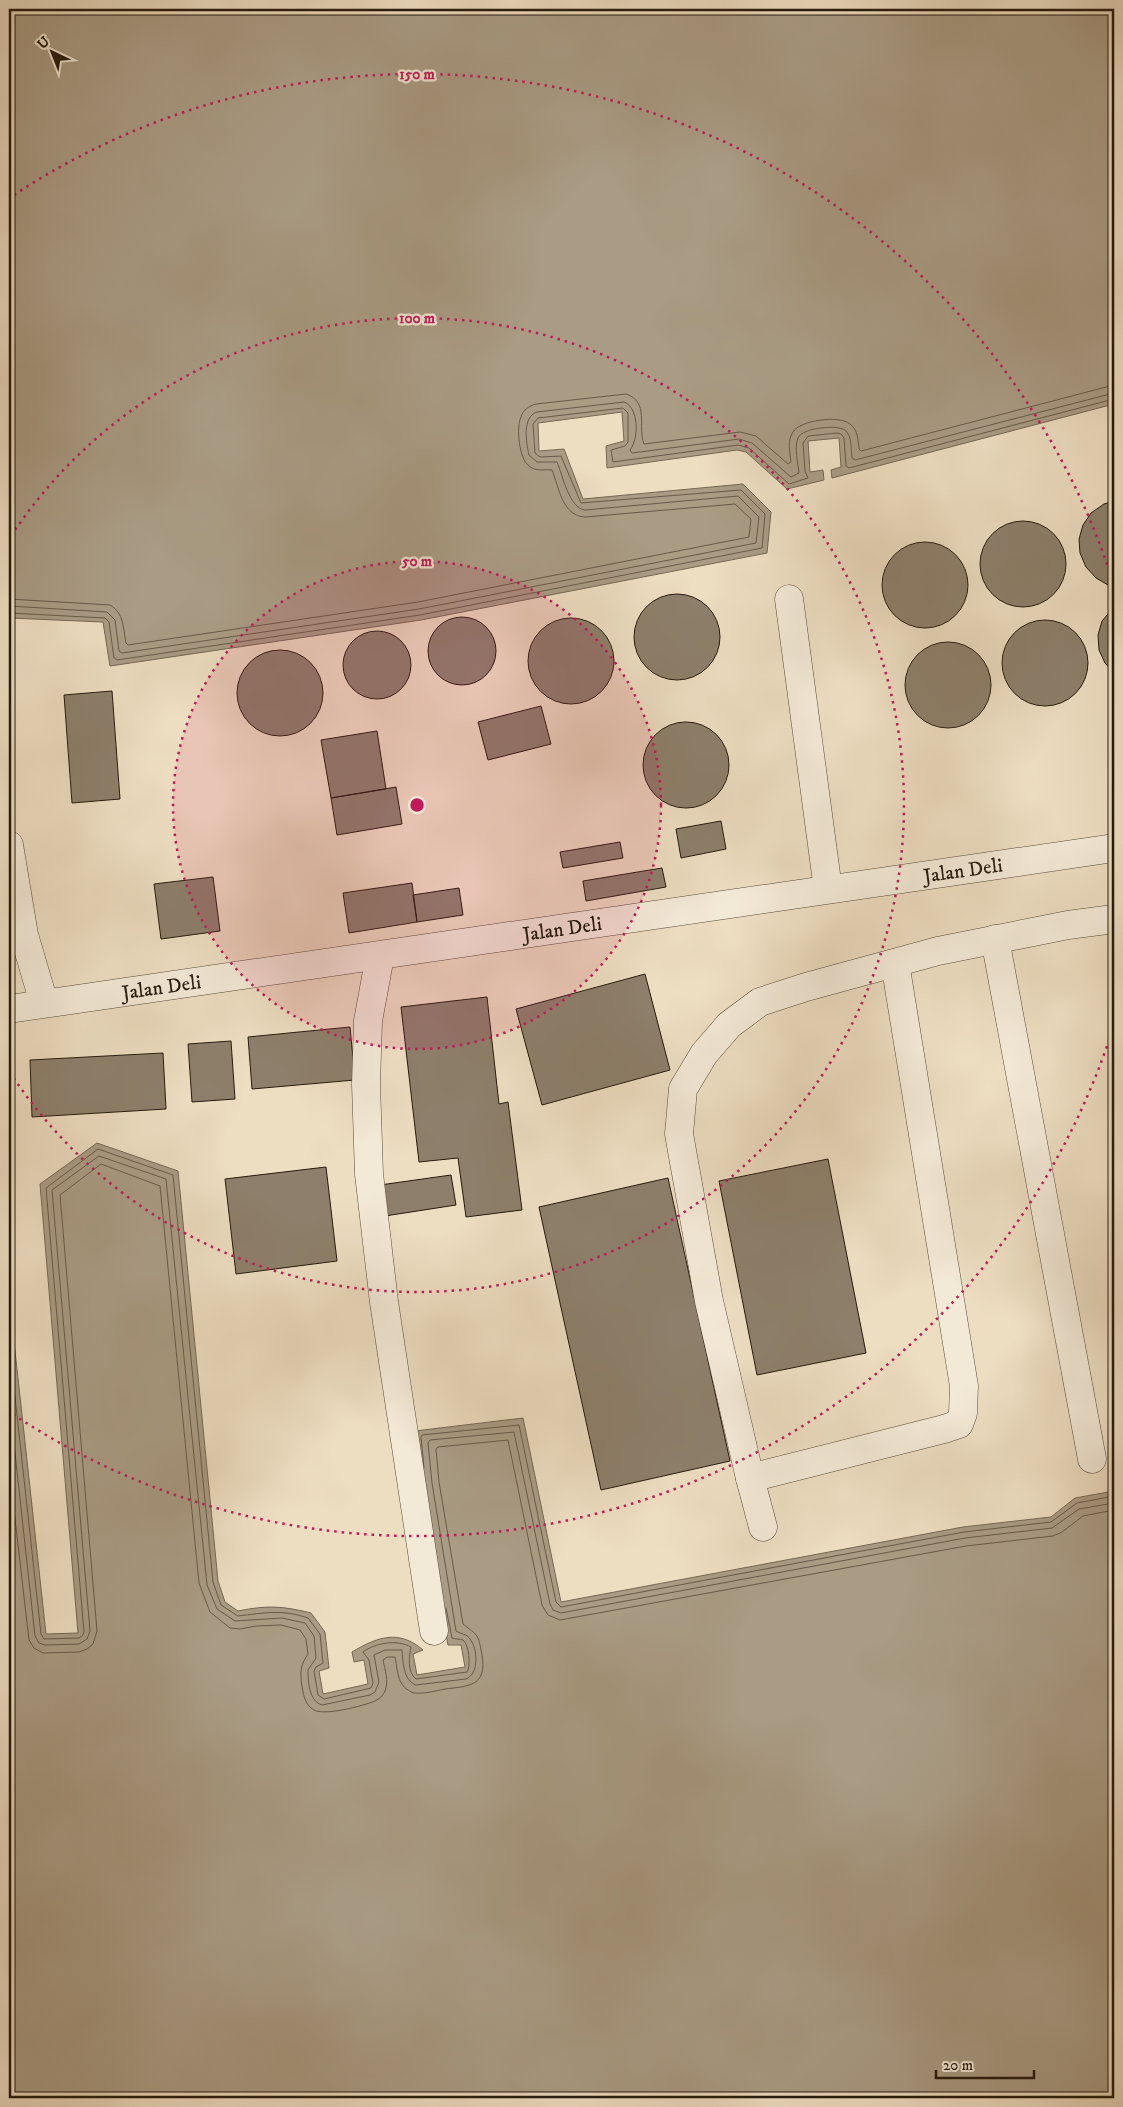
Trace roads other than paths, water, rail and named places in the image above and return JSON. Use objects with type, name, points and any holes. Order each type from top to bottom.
[{"type":"lane","points":[[789,599],[828,889]]},
{"type":"lane","points":[[9,845],[24,935],[44,1003]]},
{"type":"lane","name":"Jalan Deli","points":[[9,1009],[1114,848]]},
{"type":"lane","points":[[763,1527],[709,1301],[679,1134],[683,1089],[704,1054],[716,1040],[729,1026],[760,1002],[806,987],[938,951],[1068,925],[1114,919]]},
{"type":"lane","points":[[995,939],[1092,1459]]},
{"type":"lane","points":[[380,956],[368,1021],[366,1084],[369,1174],[384,1302],[434,1631]]},
{"type":"lane","points":[[750,1478],[944,1429],[959,1424],[963,1413],[964,1386],[895,963]]},
{"type":"water","points":[[9,9],[1114,9],[1114,404],[832,478],[831,470],[841,467],[839,438],[808,441],[810,472],[823,470],[824,480],[787,489],[746,452],[737,450],[607,468],[606,446],[624,441],[622,412],[538,423],[539,451],[564,449],[583,499],[743,484],[771,512],[767,553],[421,620],[110,666],[103,622],[9,618]]},
{"type":"water","points":[[97,1143],[178,1171],[218,1581],[225,1602],[238,1611],[275,1607],[311,1613],[325,1632],[329,1668],[319,1671],[323,1694],[368,1684],[364,1660],[354,1662],[352,1652],[379,1639],[397,1637],[405,1639],[423,1650],[413,1654],[417,1675],[465,1667],[461,1645],[448,1645],[435,1576],[415,1431],[523,1418],[561,1602],[963,1527],[1051,1517],[1075,1498],[1114,1491],[1114,2098],[9,2098],[9,1296],[46,1634],[78,1633],[40,1184]]}]
